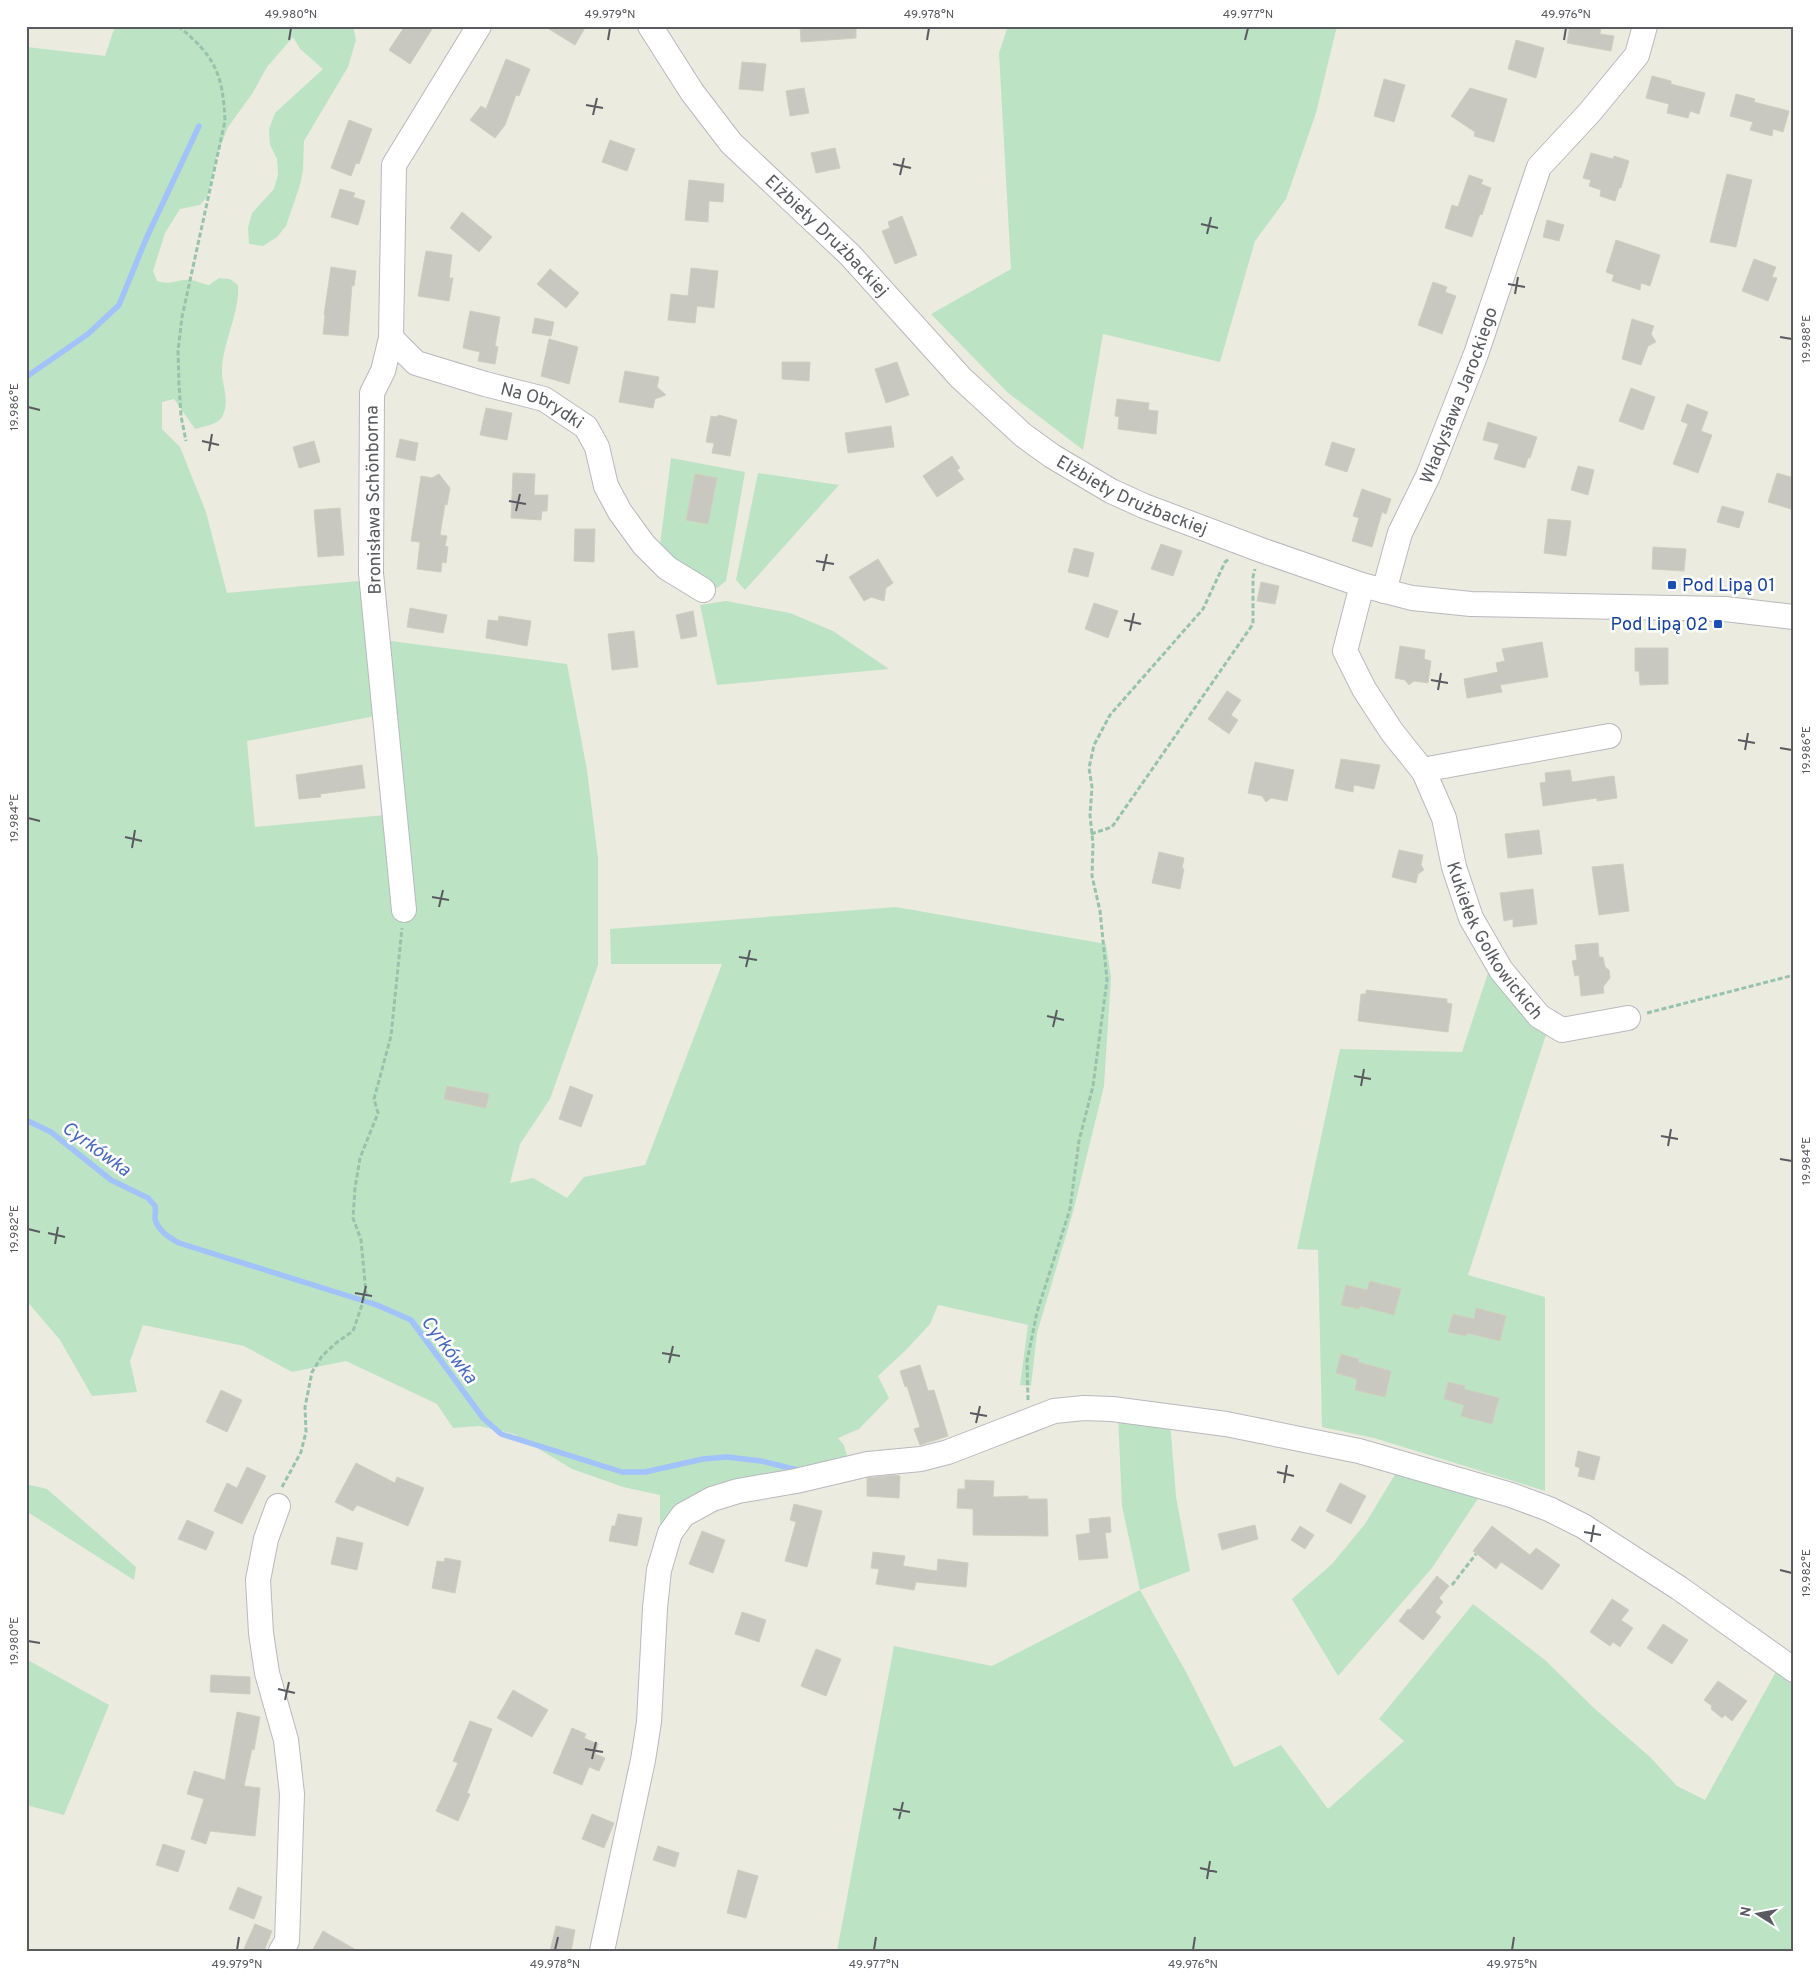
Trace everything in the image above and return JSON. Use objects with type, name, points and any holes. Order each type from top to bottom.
[{"type":"street","name":"Bronisława Schönborna","points":[[404,910],[380,649],[371,573],[372,393],[382,371],[391,338],[394,165],[479,26]]},
{"type":"street","name":"Elżbiety Drużbackiej","points":[[650,26],[692,92],[731,143],[850,255],[961,378],[1023,435],[1068,466],[1111,491],[1144,506],[1253,547],[1373,588],[1412,598],[1471,604],[1725,609],[1794,617]]},
{"type":"street","name":"Władysława Jarockiego","points":[[1373,588],[1428,476],[1476,354],[1539,167],[1590,112],[1637,55],[1645,26]]},
{"type":"street","name":"Na Obrydki","points":[[391,338],[416,363],[544,399],[586,427],[597,447],[606,486],[620,512],[644,544],[667,568],[703,590]]},
{"type":"street","name":"Kukiełek Golkowickich","points":[[1373,588],[1345,651],[1364,688],[1392,732],[1424,772],[1444,818],[1454,866],[1472,918],[1502,970],[1539,1016],[1562,1030],[1628,1018]]},
{"type":"street","points":[[1424,772],[1433,768],[1609,736]]},
{"type":"street","points":[[602,1951],[643,1760],[649,1722],[659,1570],[670,1533],[683,1515],[712,1499],[738,1491],[796,1481],[868,1464],[921,1459],[948,1452],[1054,1411],[1084,1408],[1112,1409],[1226,1424],[1359,1451],[1511,1495],[1549,1509],[1582,1526],[1679,1588],[1794,1670]]},
{"type":"street","points":[[278,1506],[266,1539],[258,1580],[261,1633],[267,1673],[286,1740],[292,1794],[287,1941],[281,1951]]},
{"type":"path","points":[[178,26],[199,43],[214,66],[223,91],[225,121],[182,316],[178,351],[179,384],[181,416],[186,441]]},
{"type":"path","points":[[1029,1420],[1027,1361],[1037,1312],[1070,1209],[1079,1140],[1093,1086],[1106,980],[1100,911],[1092,876],[1093,844],[1091,834],[1090,814],[1092,787],[1089,768],[1094,745],[1110,715],[1204,609],[1225,562],[1253,547],[1256,559],[1253,577],[1253,624],[1112,827],[1091,834]]},
{"type":"path","points":[[278,1506],[282,1487],[301,1452],[306,1432],[305,1407],[312,1372],[322,1356],[353,1331],[366,1293],[361,1240],[353,1218],[355,1188],[360,1158],[378,1113],[374,1099],[391,1036],[404,910]]},
{"type":"path","points":[[1628,1018],[1794,975]]},
{"type":"path","points":[[1452,1585],[1476,1554]]},
{"type":"green space","points":[[26,26],[27,47],[105,56],[115,26],[353,26],[356,40],[348,67],[304,141],[303,171],[300,185],[286,226],[277,237],[263,246],[249,244],[248,228],[252,213],[274,189],[278,175],[277,159],[270,145],[269,129],[275,113],[323,69],[300,49],[293,37],[267,67],[252,94],[228,127],[217,155],[207,197],[200,205],[180,209],[165,233],[153,271],[157,281],[167,283],[186,280],[209,285],[219,278],[230,279],[238,285],[238,295],[223,357],[222,374],[226,405],[222,417],[214,424],[195,429],[174,399],[162,402],[162,429],[180,447],[206,512],[227,593],[359,581],[375,716],[247,741],[255,827],[385,815],[383,640],[567,664],[587,770],[598,858],[598,965],[550,1099],[520,1144],[510,1183],[533,1178],[567,1198],[584,1177],[645,1165],[722,964],[611,964],[610,929],[896,907],[1106,944],[1111,977],[1104,1086],[1073,1212],[1037,1333],[1031,1386],[1020,1385],[1028,1325],[938,1305],[930,1324],[878,1376],[889,1398],[859,1429],[838,1438],[844,1445],[848,1460],[660,1529],[660,1495],[623,1487],[572,1469],[514,1434],[479,1426],[453,1428],[437,1404],[346,1361],[292,1372],[244,1346],[143,1325],[130,1361],[137,1392],[92,1396],[60,1340],[26,1300]]},
{"type":"green space","points":[[1008,26],[1337,26],[1316,113],[1286,199],[1255,241],[1220,362],[1103,334],[1083,450],[1007,392],[931,314],[1011,269],[999,53]]},
{"type":"green space","points":[[671,458],[745,472],[726,581],[717,588],[702,586],[659,553]]},
{"type":"green space","points":[[758,473],[839,485],[745,590],[736,580]]},
{"type":"green space","points":[[726,601],[790,613],[833,631],[889,669],[717,685],[700,605]]},
{"type":"green space","points":[[1489,970],[1530,1022],[1546,1035],[1468,1275],[1545,1297],[1545,1491],[1374,1438],[1322,1427],[1318,1250],[1297,1249],[1340,1049],[1462,1052]]},
{"type":"green space","points":[[1118,1415],[1170,1421],[1176,1497],[1190,1571],[1140,1590],[1122,1506]]},
{"type":"green space","points":[[1399,1468],[1481,1494],[1432,1568],[1338,1676],[1292,1599],[1332,1564],[1365,1524]]},
{"type":"green space","points":[[26,1484],[47,1489],[136,1567],[134,1580],[26,1511]]},
{"type":"green space","points":[[1140,1590],[1186,1672],[1234,1767],[1281,1745],[1328,1809],[1404,1741],[1379,1719],[1473,1604],[1545,1660],[1595,1709],[1650,1757],[1677,1786],[1705,1800],[1778,1668],[1794,1678],[1794,1951],[837,1951],[894,1646],[992,1666]]},
{"type":"green space","points":[[26,1659],[109,1705],[64,1815],[26,1805]]},
{"type":"building","points":[[405,26],[434,26],[410,64],[389,50]]},
{"type":"building","points":[[544,26],[586,26],[575,45]]},
{"type":"building","points":[[800,26],[856,26],[856,38],[801,42]]},
{"type":"building","points":[[1570,26],[1601,26],[1600,34],[1614,36],[1611,51],[1567,43]]},
{"type":"building","points":[[1516,40],[1544,48],[1536,78],[1508,69]]},
{"type":"building","points":[[506,59],[530,69],[519,96],[516,95],[505,125],[495,138],[470,120],[481,106],[486,109]]},
{"type":"building","points":[[742,62],[766,64],[763,91],[739,89]]},
{"type":"building","points":[[1652,76],[1671,81],[1671,84],[1705,93],[1699,114],[1690,111],[1688,118],[1667,113],[1669,104],[1646,98]]},
{"type":"building","points":[[1384,79],[1405,85],[1394,122],[1374,116]]},
{"type":"building","points":[[804,88],[809,113],[790,116],[786,91]]},
{"type":"building","points":[[1470,88],[1507,99],[1494,142],[1474,136],[1475,132],[1451,116]]},
{"type":"building","points":[[1736,94],[1755,99],[1754,102],[1789,111],[1783,132],[1773,129],[1772,136],[1750,130],[1753,122],[1730,116]]},
{"type":"building","points":[[349,120],[372,129],[359,164],[356,163],[351,176],[331,168]]},
{"type":"building","points":[[610,140],[635,149],[627,171],[602,162]]},
{"type":"building","points":[[835,148],[840,168],[816,173],[811,153]]},
{"type":"building","points":[[1591,153],[1613,159],[1614,156],[1629,161],[1615,201],[1600,196],[1601,190],[1589,186],[1591,180],[1583,178]]},
{"type":"building","points":[[1727,174],[1752,180],[1736,247],[1710,242]]},
{"type":"building","points":[[1469,175],[1483,180],[1481,184],[1491,188],[1472,237],[1445,228],[1452,205],[1458,207]]},
{"type":"building","points":[[689,180],[724,184],[723,202],[709,201],[708,222],[685,220]]},
{"type":"building","points":[[340,189],[355,193],[353,197],[365,201],[358,225],[331,217]]},
{"type":"building","points":[[462,212],[492,237],[479,252],[450,228]]},
{"type":"building","points":[[902,216],[917,255],[895,264],[882,231],[890,228],[888,222]]},
{"type":"building","points":[[1547,220],[1564,225],[1559,241],[1543,237]]},
{"type":"building","points":[[1616,240],[1660,255],[1650,286],[1641,283],[1640,290],[1612,281],[1614,275],[1606,272]]},
{"type":"building","points":[[426,251],[452,255],[449,278],[453,278],[449,301],[418,296]]},
{"type":"building","points":[[1754,259],[1776,267],[1772,277],[1777,278],[1768,301],[1742,291]]},
{"type":"building","points":[[331,267],[356,271],[354,286],[352,285],[348,336],[323,334]]},
{"type":"building","points":[[691,268],[718,271],[714,308],[697,306],[695,323],[668,320],[671,294],[688,296]]},
{"type":"building","points":[[550,269],[579,293],[566,308],[537,284]]},
{"type":"building","points":[[1433,282],[1447,287],[1445,292],[1456,296],[1442,334],[1418,325]]},
{"type":"building","points":[[470,311],[500,317],[495,346],[498,347],[495,364],[478,361],[480,352],[463,348]]},
{"type":"building","points":[[535,318],[554,322],[551,336],[532,333]]},
{"type":"building","points":[[1632,319],[1654,326],[1651,334],[1656,342],[1648,346],[1641,365],[1622,359]]},
{"type":"building","points":[[549,339],[578,347],[569,384],[541,376]]},
{"type":"building","points":[[782,362],[810,362],[809,381],[782,379]]},
{"type":"building","points":[[897,362],[909,395],[886,403],[875,369]]},
{"type":"building","points":[[625,371],[659,377],[657,387],[666,395],[655,399],[653,408],[619,402]]},
{"type":"building","points":[[1631,388],[1655,397],[1643,430],[1619,421]]},
{"type":"building","points":[[1117,399],[1149,403],[1148,410],[1158,411],[1156,434],[1118,429],[1119,417],[1115,416]]},
{"type":"building","points":[[1687,404],[1708,412],[1701,431],[1712,435],[1698,473],[1673,464],[1688,424],[1681,421]]},
{"type":"building","points":[[486,408],[512,413],[507,440],[480,435]]},
{"type":"building","points":[[719,415],[737,420],[730,456],[712,453],[714,443],[706,442],[711,416],[716,417]]},
{"type":"building","points":[[1488,422],[1537,437],[1525,468],[1494,459],[1499,444],[1483,440]]},
{"type":"building","points":[[891,426],[894,447],[848,453],[845,433]]},
{"type":"building","points":[[400,439],[418,443],[415,461],[396,457]]},
{"type":"building","points":[[314,441],[320,462],[299,468],[293,447]]},
{"type":"building","points":[[1332,442],[1355,449],[1347,472],[1325,465]]},
{"type":"building","points":[[952,456],[960,468],[957,470],[964,479],[937,497],[923,476]]},
{"type":"building","points":[[1578,466],[1594,470],[1588,495],[1571,490]]},
{"type":"building","points":[[513,473],[535,474],[534,495],[548,495],[547,511],[542,511],[541,520],[511,518]]},
{"type":"building","points":[[1777,473],[1794,478],[1794,510],[1768,502]]},
{"type":"building","points":[[439,474],[450,488],[447,505],[445,504],[440,535],[447,536],[445,546],[448,547],[446,563],[442,562],[441,572],[417,569],[420,542],[411,541],[421,476],[432,478]]},
{"type":"building","points":[[695,474],[717,478],[708,524],[686,520]]},
{"type":"building","points":[[1362,489],[1391,499],[1386,514],[1382,512],[1372,547],[1352,541],[1359,518],[1353,516]]},
{"type":"building","points":[[1722,506],[1744,512],[1739,528],[1717,522]]},
{"type":"building","points":[[340,508],[344,555],[318,557],[314,510]]},
{"type":"building","points":[[1548,519],[1571,521],[1566,556],[1544,553]]},
{"type":"building","points":[[575,529],[595,529],[594,562],[574,561]]},
{"type":"building","points":[[1161,544],[1182,551],[1173,576],[1151,569]]},
{"type":"building","points":[[1653,547],[1686,549],[1684,571],[1652,569]]},
{"type":"building","points":[[1074,548],[1094,553],[1088,577],[1068,572]]},
{"type":"building","points":[[878,559],[893,583],[886,588],[884,601],[871,597],[864,601],[849,577]]},
{"type":"building","points":[[1261,582],[1279,586],[1275,604],[1257,601]]},
{"type":"building","points":[[1094,603],[1118,611],[1108,638],[1085,629]]},
{"type":"building","points":[[410,608],[447,615],[443,633],[407,627]]},
{"type":"building","points":[[693,611],[697,636],[681,639],[676,615]]},
{"type":"building","points":[[499,616],[531,621],[527,646],[486,638],[488,620],[498,621]]},
{"type":"building","points":[[634,631],[638,667],[612,670],[608,634]]},
{"type":"building","points":[[1542,642],[1548,677],[1500,685],[1502,692],[1467,698],[1464,679],[1498,672],[1496,663],[1505,661],[1502,649]]},
{"type":"building","points":[[1400,646],[1425,650],[1424,659],[1431,661],[1428,683],[1414,681],[1409,685],[1405,680],[1395,678]]},
{"type":"building","points":[[1635,648],[1668,648],[1668,684],[1640,685],[1639,671],[1635,671]]},
{"type":"building","points":[[1227,691],[1241,700],[1231,715],[1238,720],[1229,734],[1208,719]]},
{"type":"building","points":[[1341,759],[1380,765],[1374,789],[1354,785],[1353,792],[1335,788]]},
{"type":"building","points":[[1255,762],[1294,770],[1287,801],[1271,798],[1266,802],[1262,796],[1248,793]]},
{"type":"building","points":[[362,765],[365,788],[320,794],[321,797],[299,799],[296,775]]},
{"type":"building","points":[[1570,770],[1572,782],[1614,776],[1617,798],[1597,801],[1597,798],[1543,806],[1540,783],[1546,782],[1545,773]]},
{"type":"building","points":[[1539,830],[1542,854],[1508,858],[1505,834]]},
{"type":"building","points":[[1399,850],[1423,855],[1421,865],[1424,870],[1418,874],[1416,883],[1392,877]]},
{"type":"building","points":[[1159,852],[1184,858],[1180,889],[1152,883]]},
{"type":"building","points":[[1623,864],[1629,911],[1599,915],[1592,867]]},
{"type":"building","points":[[1533,889],[1537,924],[1513,927],[1513,919],[1504,921],[1500,893]]},
{"type":"building","points":[[1598,943],[1599,957],[1603,957],[1605,967],[1609,970],[1610,978],[1603,987],[1604,993],[1581,996],[1579,975],[1575,976],[1572,961],[1577,960],[1575,945]]},
{"type":"building","points":[[1366,990],[1447,999],[1447,1003],[1452,1004],[1448,1032],[1358,1021],[1361,994],[1366,994]]},
{"type":"building","points":[[447,1086],[489,1094],[486,1108],[444,1099]]},
{"type":"building","points":[[570,1086],[593,1095],[581,1127],[559,1119]]},
{"type":"building","points":[[1370,1281],[1401,1289],[1394,1315],[1360,1306],[1359,1309],[1341,1305],[1346,1285],[1367,1290]]},
{"type":"building","points":[[1476,1308],[1506,1316],[1500,1341],[1467,1333],[1466,1336],[1448,1332],[1453,1314],[1474,1319]]},
{"type":"building","points":[[1341,1354],[1359,1359],[1358,1362],[1391,1371],[1385,1397],[1355,1390],[1357,1379],[1336,1373]]},
{"type":"building","points":[[920,1365],[928,1391],[934,1390],[948,1436],[920,1445],[914,1429],[920,1427],[907,1386],[905,1387],[900,1371]]},
{"type":"building","points":[[1448,1382],[1465,1386],[1464,1389],[1499,1398],[1492,1424],[1461,1416],[1464,1405],[1444,1399]]},
{"type":"building","points":[[221,1390],[242,1400],[227,1432],[206,1422]]},
{"type":"building","points":[[1578,1451],[1600,1457],[1594,1480],[1578,1476],[1580,1468],[1575,1466]]},
{"type":"building","points":[[356,1463],[395,1483],[397,1477],[424,1488],[408,1526],[357,1505],[353,1511],[335,1502]]},
{"type":"building","points":[[247,1467],[266,1476],[242,1524],[214,1511],[227,1483],[237,1488]]},
{"type":"building","points":[[900,1476],[899,1498],[867,1496],[867,1478]]},
{"type":"building","points":[[965,1480],[994,1481],[993,1497],[1028,1496],[1028,1499],[1047,1499],[1048,1536],[973,1535],[973,1509],[957,1508],[958,1489],[965,1489]]},
{"type":"building","points":[[1340,1483],[1366,1496],[1351,1524],[1326,1511]]},
{"type":"building","points":[[794,1504],[822,1511],[807,1567],[785,1561],[796,1522],[790,1520]]},
{"type":"building","points":[[618,1514],[642,1518],[637,1546],[609,1541],[612,1526],[615,1526]]},
{"type":"building","points":[[1110,1517],[1111,1532],[1105,1533],[1108,1558],[1079,1560],[1076,1535],[1090,1533],[1089,1519]]},
{"type":"building","points":[[187,1520],[214,1532],[206,1550],[178,1539]]},
{"type":"building","points":[[1255,1525],[1258,1539],[1222,1550],[1218,1534]]},
{"type":"building","points":[[1300,1526],[1314,1535],[1305,1549],[1291,1540]]},
{"type":"building","points":[[1492,1526],[1530,1555],[1536,1548],[1560,1565],[1542,1590],[1501,1562],[1496,1569],[1473,1551]]},
{"type":"building","points":[[702,1531],[725,1540],[713,1573],[689,1564]]},
{"type":"building","points":[[337,1537],[363,1543],[357,1570],[331,1564]]},
{"type":"building","points":[[873,1552],[905,1556],[903,1566],[937,1571],[938,1559],[968,1563],[966,1587],[916,1582],[914,1590],[876,1584],[879,1569],[871,1568]]},
{"type":"building","points":[[445,1558],[461,1561],[455,1593],[432,1588],[437,1561],[444,1562]]},
{"type":"building","points":[[1437,1576],[1449,1586],[1439,1598],[1443,1602],[1435,1612],[1441,1617],[1423,1640],[1399,1621]]},
{"type":"building","points":[[1612,1599],[1629,1610],[1621,1620],[1633,1628],[1620,1647],[1613,1642],[1610,1646],[1590,1632]]},
{"type":"building","points":[[742,1612],[766,1620],[759,1642],[735,1634]]},
{"type":"building","points":[[1663,1624],[1688,1640],[1672,1664],[1647,1648]]},
{"type":"building","points":[[816,1649],[841,1659],[826,1696],[801,1686]]},
{"type":"building","points":[[211,1675],[250,1677],[250,1694],[210,1692]]},
{"type":"building","points":[[1718,1681],[1747,1701],[1732,1721],[1725,1715],[1722,1718],[1704,1700]]},
{"type":"building","points":[[513,1690],[548,1710],[532,1737],[497,1718]]},
{"type":"building","points":[[237,1712],[260,1717],[254,1750],[252,1749],[244,1786],[260,1788],[255,1836],[210,1831],[206,1844],[191,1839],[204,1799],[187,1794],[194,1771],[225,1780]]},
{"type":"building","points":[[470,1721],[492,1729],[467,1793],[470,1794],[458,1821],[436,1811],[458,1763],[453,1761]]},
{"type":"building","points":[[572,1728],[586,1734],[584,1738],[598,1744],[595,1754],[605,1758],[599,1771],[589,1767],[582,1785],[553,1773]]},
{"type":"building","points":[[592,1814],[614,1823],[604,1848],[582,1839]]},
{"type":"building","points":[[163,1844],[185,1851],[178,1872],[156,1865]]},
{"type":"building","points":[[658,1846],[679,1853],[675,1867],[653,1860]]},
{"type":"building","points":[[738,1870],[758,1876],[746,1918],[727,1913]]},
{"type":"building","points":[[238,1887],[262,1897],[254,1919],[229,1909]]},
{"type":"building","points":[[255,1924],[272,1931],[264,1951],[243,1951]]},
{"type":"building","points":[[556,1926],[575,1930],[571,1951],[550,1951]]},
{"type":"building","points":[[323,1931],[358,1951],[312,1951]]},
{"type":"waterway","points":[[26,377],[88,334],[119,305],[146,239],[199,126]]},
{"type":"waterway","name":"Cyrkówka","points":[[26,1120],[51,1132],[111,1180],[148,1198],[155,1206],[155,1219],[159,1227],[179,1243],[377,1305],[411,1320],[483,1418],[501,1434],[622,1472],[645,1472],[703,1459],[727,1457],[761,1461],[798,1470]]},
{"type":"place","name":"Pod Lipą 01","points":[[1672,585]]},
{"type":"place","name":"Pod Lipą 02","points":[[1718,624]]}]
